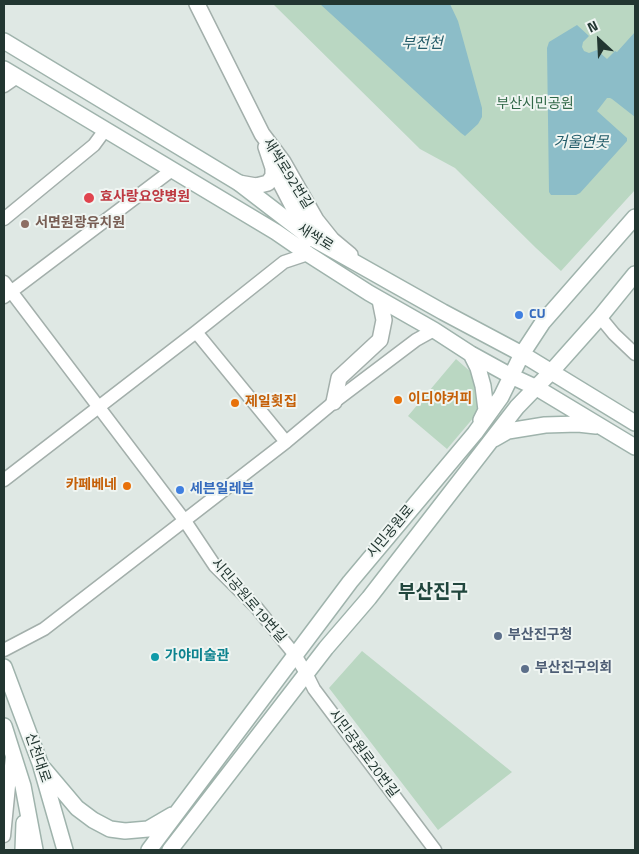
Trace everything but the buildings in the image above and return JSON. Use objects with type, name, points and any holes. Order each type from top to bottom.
[{"type":"main road","name":"새싹로92번길","points":[[197,4],[262,134],[273,168],[308,236],[308,254]]},
{"type":"main road","name":"새싹로","points":[[4,41],[239,183],[308,236],[522,354],[635,423]]},
{"type":"main road","name":"새싹로","points":[[4,69],[276,232],[380,300],[434,330],[471,354],[537,388],[635,447]]},
{"type":"main road","name":"새싹로92번길","points":[[262,134],[283,162],[316,220],[332,240],[378,275]]},
{"type":"main road","points":[[239,183],[256,186],[268,183],[273,176],[273,168]]},
{"type":"main road","name":"시민공원로","points":[[149,850],[350,582],[474,433],[501,397],[522,354],[543,322],[635,217]]},
{"type":"main road","name":"시민공원로","points":[[170,850],[326,648],[369,598],[517,407],[537,388],[600,317],[635,274]]},
{"type":"main road","points":[[334,402],[339,378],[380,340],[384,320],[380,300]]},
{"type":"main road","points":[[471,354],[478,368],[483,386],[486,410],[474,433]]},
{"type":"main road","points":[[491,441],[508,431],[545,426],[578,424],[603,427]]},
{"type":"main road","name":"신천대로","points":[[4,668],[40,763],[65,850]]},
{"type":"main road","name":"신천대로","points":[[4,726],[23,786],[35,850]]},
{"type":"main road","points":[[40,763],[77,808],[93,820],[110,829],[125,831],[148,829],[180,810]]},
{"type":"main road","points":[[23,786],[23,850]]},
{"type":"street","points":[[4,86],[17,77]]},
{"type":"street","points":[[4,219],[94,145],[105,130]]},
{"type":"street","points":[[6,291],[172,170]]},
{"type":"street","name":"새싹로","points":[[196,332],[284,262],[308,254]]},
{"type":"street","name":"시민공원로19번길","points":[[6,291],[185,521],[215,566],[256,608],[295,655]]},
{"type":"street","points":[[600,317],[614,334],[635,354]]},
{"type":"street","points":[[4,650],[44,629],[286,442],[334,402],[416,340],[434,330]]},
{"type":"street","points":[[4,480],[196,332],[286,442]]},
{"type":"street","name":"시민공원로20번길","points":[[295,655],[314,689],[435,850]]},
{"type":"street","points":[[4,836],[12,751]]},
{"type":"green space","name":"부산시민공원","points":[[273,4],[635,4],[635,190],[561,271],[455,168],[420,149]]},
{"type":"green space","points":[[456,359],[472,373],[482,402],[480,410],[447,449],[408,416]]},
{"type":"green space","points":[[362,651],[512,772],[438,830],[329,688]]},
{"type":"water","name":"부전천","points":[[320,4],[450,4],[458,21],[482,108],[482,117],[478,124],[465,136],[461,133]]},
{"type":"water","name":"거울연못","points":[[577,25],[589,36],[583,42],[582,47],[584,51],[589,53],[597,50],[607,59],[615,51],[617,52],[635,32],[635,117],[612,99],[607,98],[597,111],[627,138],[627,141],[580,193],[576,195],[551,195],[549,192],[547,48],[549,42]]},
{"type":"place","name":"효사랑요양병원","points":[[89,198]]},
{"type":"place","name":"서면원광유치원","points":[[25,224]]},
{"type":"place","name":"CU","points":[[519,315]]},
{"type":"place","name":"이디야커피","points":[[398,400]]},
{"type":"place","name":"제일횟집","points":[[235,403]]},
{"type":"place","name":"카페베네","points":[[127,486]]},
{"type":"place","name":"세븐일레븐","points":[[180,490]]},
{"type":"place","name":"부산진구청","points":[[498,636]]},
{"type":"place","name":"가야미술관","points":[[155,657]]},
{"type":"place","name":"부산진구의회","points":[[525,669]]},
{"type":"district","name":"부산진구","points":[[433,593]]}]
